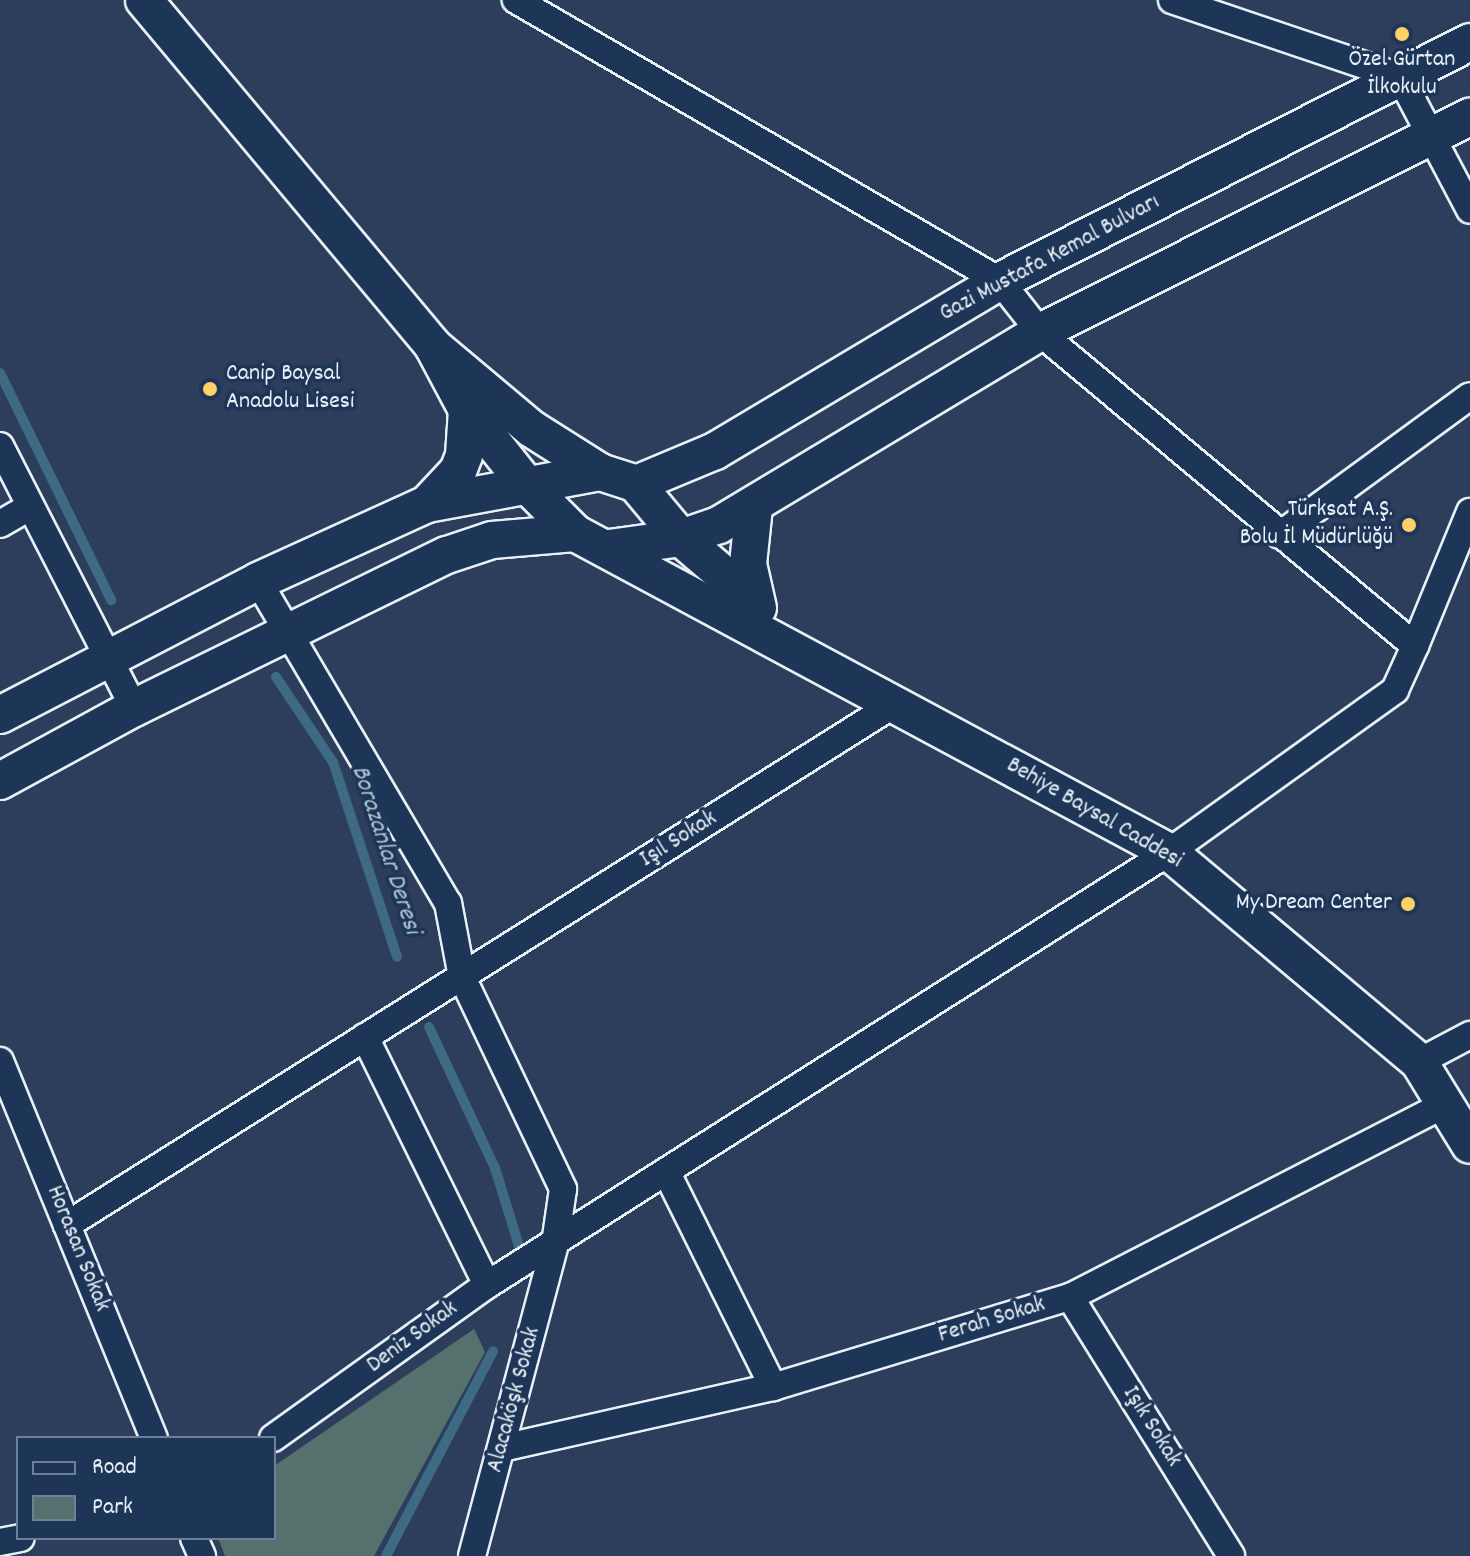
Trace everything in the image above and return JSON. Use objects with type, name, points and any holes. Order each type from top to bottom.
[{"type":"main road","points":[[144,0],[433,346],[532,429],[600,472],[636,484],[681,538],[754,601]]},
{"type":"main road","name":"Gazi Mustafa Kemal Bulvarı","points":[[636,484],[715,451],[1000,281],[1470,42]]},
{"type":"main road","points":[[609,548],[681,538],[754,507],[1040,332],[1470,117]]},
{"type":"main road","points":[[433,346],[467,410],[525,483],[575,533]]},
{"type":"main road","points":[[427,504],[461,463],[467,410]]},
{"type":"main road","points":[[0,715],[258,581],[427,504],[525,483],[600,472]]},
{"type":"main road","points":[[754,507],[748,564],[754,601],[776,641]]},
{"type":"main road","points":[[0,781],[134,708],[447,555],[492,540],[575,533]]},
{"type":"main road","name":"Behiye Baysal Caddesi","points":[[575,533],[609,548],[1169,852],[1419,1062],[1470,1145]]},
{"type":"street","points":[[516,0],[1000,281],[1040,332],[1415,646]]},
{"type":"street","points":[[1172,0],[1400,77],[1470,210]]},
{"type":"street","points":[[1280,535],[1470,396]]},
{"type":"street","points":[[0,446],[134,708]]},
{"type":"street","points":[[0,524],[29,507]]},
{"type":"street","name":"Deniz Sokak","points":[[276,1436],[487,1285],[1169,852],[1395,690],[1470,512]]},
{"type":"street","name":"Alacaköşk Sokak","points":[[258,581],[448,903],[462,977],[563,1189],[555,1244],[472,1556]]},
{"type":"street","name":"Işıl Sokak","points":[[67,1225],[896,703]]},
{"type":"street","points":[[1419,1062],[1470,1035]]},
{"type":"street","points":[[365,1037],[487,1285]]},
{"type":"street","name":"Horasan Sokak","points":[[0,1061],[153,1436]]},
{"type":"street","name":"Ferah Sokak","points":[[502,1448],[773,1387],[1070,1297],[1447,1103]]},
{"type":"street","points":[[667,1173],[773,1387]]},
{"type":"street","name":"Işık Sokak","points":[[1070,1297],[1231,1556]]},
{"type":"green space","points":[[474,1329],[485,1352],[374,1556],[225,1556],[219,1540],[276,1540],[276,1465]]},
{"type":"waterway","name":"Borazanlar Deresi","points":[[0,373],[111,600]]},
{"type":"waterway","name":"Borazanlar Deresi","points":[[276,677],[333,762],[397,957]]},
{"type":"waterway","name":"Borazanlar Deresi","points":[[429,1027],[495,1168],[519,1246]]},
{"type":"waterway","name":"Borazanlar Deresi","points":[[386,1556],[493,1351]]},
{"type":"place","name":"Özel Gürtan İlkokulu","points":[[1402,34]]},
{"type":"place","name":"Canip Baysal Anadolu Lisesi","points":[[210,389]]},
{"type":"place","name":"Türksat A.Ş. Bolu İl Müdürlüğü","points":[[1409,525]]},
{"type":"place","name":"My Dream Center","points":[[1408,904]]}]
